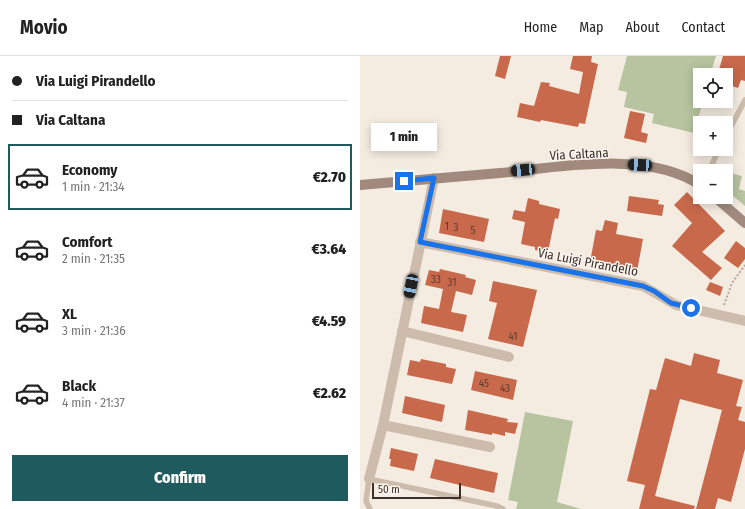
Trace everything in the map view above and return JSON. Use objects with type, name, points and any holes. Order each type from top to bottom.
[{"type":"main road","name":"Via Caltana","points":[[360,185],[618,164],[661,168],[678,173],[693,180]]},
{"type":"main road","points":[[723,204],[745,223]]},
{"type":"street","points":[[369,479],[383,425],[434,178]]},
{"type":"street","name":"Via Luigi Pirandello","points":[[420,242],[643,286],[676,305],[721,314],[745,321]]},
{"type":"street","points":[[402,331],[509,357]]},
{"type":"street","points":[[383,425],[490,447]]},
{"type":"lane","points":[[733,123],[745,100]]},
{"type":"lane","points":[[370,509],[366,501],[369,479],[498,506],[503,509]]},
{"type":"path","points":[[721,314],[732,283],[745,265]]},
{"type":"green space","points":[[627,56],[716,56],[712,68],[693,68],[693,108],[701,108],[699,116],[693,116],[693,133],[652,123],[654,114],[624,107],[627,92],[618,90]]},
{"type":"green space","points":[[733,174],[742,176],[739,189],[745,191],[745,206],[733,196]]},
{"type":"green space","points":[[525,412],[573,421],[557,502],[581,509],[516,509],[518,502],[508,500]]},
{"type":"building","points":[[500,56],[511,56],[505,79],[495,76]]},
{"type":"building","points":[[573,56],[592,56],[591,62],[598,64],[585,124],[579,123],[578,127],[541,120],[540,122],[517,117],[520,103],[534,106],[541,82],[550,83],[549,86],[579,94],[583,72],[570,69]]},
{"type":"building","points":[[723,56],[745,56],[745,81],[741,80],[738,88],[733,86],[733,68],[719,68]]},
{"type":"building","points":[[630,111],[645,114],[641,132],[648,134],[646,143],[624,138]]},
{"type":"building","points":[[687,192],[693,198],[693,204],[699,204],[725,231],[702,252],[722,268],[711,280],[672,246],[692,223],[674,205]]},
{"type":"building","points":[[629,196],[659,200],[658,204],[664,205],[662,216],[627,211]]},
{"type":"building","points":[[528,198],[539,201],[539,204],[560,209],[558,219],[555,218],[548,252],[535,250],[535,247],[521,244],[525,222],[512,219],[514,210],[525,212]]},
{"type":"building","points":[[443,209],[489,219],[484,242],[439,233]]},
{"type":"building","points":[[605,220],[618,223],[616,234],[643,239],[637,271],[590,262],[596,230],[602,231]]},
{"type":"building","points":[[736,241],[745,248],[745,259],[738,268],[724,258]]},
{"type":"building","points":[[440,269],[466,275],[465,277],[476,280],[472,295],[456,291],[451,312],[467,315],[463,332],[421,323],[424,306],[439,309],[443,289],[425,285],[429,270],[439,272]]},
{"type":"building","points":[[493,281],[537,290],[523,347],[488,339],[497,303],[489,301]]},
{"type":"building","points":[[710,282],[723,287],[720,296],[706,290]]},
{"type":"building","points":[[694,353],[720,360],[717,373],[743,380],[736,406],[742,407],[738,420],[745,422],[745,449],[731,502],[718,498],[715,509],[696,509],[722,410],[680,399],[655,496],[695,506],[694,509],[639,509],[645,485],[627,481],[650,389],[656,390],[665,358],[691,366]]},
{"type":"building","points":[[421,359],[446,364],[446,367],[456,369],[452,384],[407,375],[410,360],[420,362]]},
{"type":"building","points":[[475,371],[517,380],[513,400],[471,390]]},
{"type":"building","points":[[405,396],[445,405],[442,422],[402,413]]},
{"type":"building","points":[[468,410],[508,419],[507,422],[518,423],[515,434],[505,432],[505,436],[492,433],[492,435],[465,430]]},
{"type":"building","points":[[391,448],[418,454],[414,471],[390,466],[391,459],[389,459]]},
{"type":"building","points":[[435,459],[498,473],[494,493],[430,478]]},
{"type":"route","points":[[404,181],[434,178],[420,242],[643,286],[654,291],[671,303],[691,308]]}]
